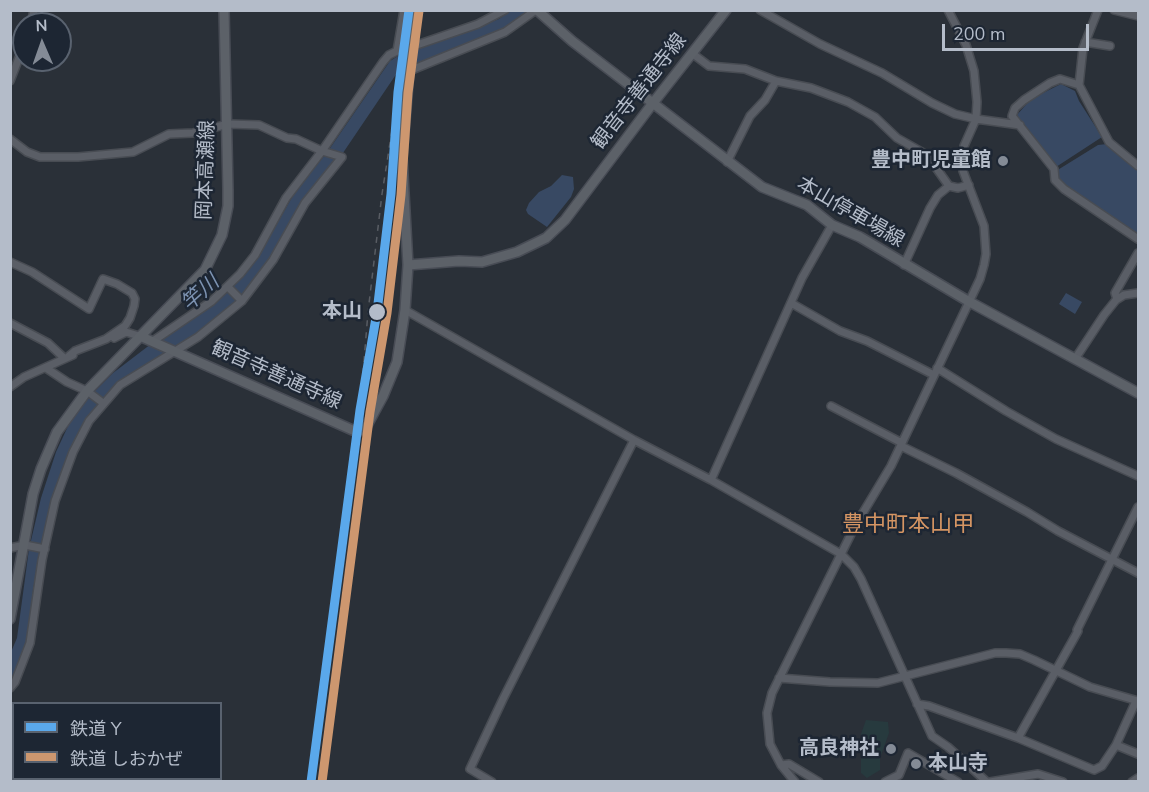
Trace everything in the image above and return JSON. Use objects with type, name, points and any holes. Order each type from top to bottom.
[{"type":"main road","name":"岡本高瀬線","points":[[142,337],[205,270],[217,248],[224,228],[228,206],[228,124],[224,10]]},
{"type":"main road","points":[[408,265],[402,157],[411,47],[417,10]]},
{"type":"main road","name":"本山停車場線","points":[[536,10],[572,41],[762,187],[807,205],[832,225],[860,237],[968,301],[1138,393]]},
{"type":"main road","name":"観音寺善通寺線","points":[[142,337],[357,432],[362,431],[383,396],[397,362],[405,310],[408,265],[459,261],[475,263],[491,260],[517,252],[546,238],[565,220],[726,10]]},
{"type":"main road","points":[[11,617],[13,595],[27,545],[33,494],[57,432],[88,392],[142,337]]},
{"type":"street","points":[[153,341],[228,288],[255,255],[286,198],[323,152],[383,62],[397,51],[404,10]]},
{"type":"street","points":[[411,47],[478,24],[505,10]]},
{"type":"street","points":[[409,71],[505,32],[536,10]]},
{"type":"street","points":[[760,10],[955,114],[1020,125]]},
{"type":"street","points":[[795,782],[781,765],[770,744],[766,724],[769,702],[855,526],[885,477],[901,445],[980,279],[986,254],[984,226],[963,171],[962,154],[975,119],[977,102],[972,59],[948,10]]},
{"type":"street","points":[[1098,10],[1085,42],[1079,85],[1109,142],[1138,166]]},
{"type":"street","points":[[1114,10],[1136,14]]},
{"type":"street","points":[[1085,42],[1110,46]]},
{"type":"street","points":[[693,54],[709,66],[745,69],[776,81],[811,88],[848,102],[875,117],[897,138],[927,155],[949,186],[957,188],[969,185]]},
{"type":"street","points":[[1079,85],[1060,79],[1050,83],[1024,100],[1015,108],[1012,116],[1054,169],[1055,180],[1064,189],[1138,239]]},
{"type":"street","points":[[727,162],[750,116],[765,100],[776,81]]},
{"type":"street","points":[[10,139],[27,152],[40,156],[99,156],[133,152],[169,134],[193,133],[228,124],[259,125],[323,152],[341,156],[305,203],[273,260],[241,300],[213,325],[120,385],[89,420],[73,452],[55,501],[39,576],[30,643],[15,682],[10,688]]},
{"type":"street","points":[[904,265],[930,208],[938,195],[949,186]]},
{"type":"street","points":[[711,480],[802,278],[832,225]]},
{"type":"street","points":[[1118,299],[1115,293],[1138,254]]},
{"type":"street","points":[[10,262],[32,272],[89,309],[103,279],[132,293],[135,299],[130,318],[125,326],[106,339],[75,351],[46,368],[24,377],[10,387]]},
{"type":"street","points":[[228,288],[241,300]]},
{"type":"street","points":[[1076,360],[1104,315],[1118,299],[1131,293],[1138,293]]},
{"type":"street","points":[[791,303],[840,331],[935,371],[1056,439],[1138,476]]},
{"type":"street","points":[[405,310],[841,554],[854,567],[861,579],[932,736],[988,782],[1038,774],[1063,782]]},
{"type":"street","points":[[10,323],[48,343],[66,357]]},
{"type":"street","points":[[66,357],[126,332],[142,337]]},
{"type":"street","points":[[46,368],[103,403]]},
{"type":"street","points":[[831,406],[1138,573]]},
{"type":"street","points":[[492,782],[470,769],[634,440]]},
{"type":"street","points":[[1018,738],[1056,671],[1138,507]]},
{"type":"street","points":[[10,548],[27,545],[44,549]]},
{"type":"street","points":[[779,678],[878,683],[1006,652],[1020,654],[1090,687],[1137,701],[1116,745],[1102,766],[1094,770],[1018,738],[929,706],[917,704]]},
{"type":"street","points":[[1116,745],[1138,754]]},
{"type":"street","points":[[885,782],[899,774],[909,753],[958,782]]},
{"type":"street","points":[[781,765],[789,764],[801,769],[819,782]]},
{"type":"street","points":[[1132,782],[1138,778]]},
{"type":"green space","points":[[866,720],[888,722],[889,733],[880,758],[880,770],[867,778],[861,773],[861,759],[868,752],[861,744],[861,734]]},
{"type":"water","points":[[510,11],[532,11],[503,30],[397,73],[276,252],[239,301],[204,329],[120,383],[88,418],[67,458],[52,502],[33,589],[31,631],[11,685],[11,652],[17,638],[29,549],[41,498],[56,452],[69,424],[89,397],[113,373],[229,290],[257,259],[299,185],[326,154],[390,61],[499,19]]},
{"type":"water","points":[[1061,84],[1075,91],[1102,137],[1056,167],[1016,116],[1031,99]]},
{"type":"water","points":[[1107,144],[1138,169],[1138,236],[1075,195],[1057,178],[1056,171],[1098,145]]},
{"type":"water","points":[[562,175],[573,177],[574,189],[571,197],[547,227],[528,214],[526,210],[539,192],[551,186]]},
{"type":"water","points":[[1066,293],[1082,302],[1075,314],[1059,304]]},
{"type":"railway","points":[[360,410],[368,312],[382,194],[398,92]]},
{"type":"rail line","name":"Y","points":[[311,782],[360,410],[377,312],[391,194],[398,92],[409,10]]},
{"type":"rail line","name":"しおかぜ","points":[[322,782],[370,412],[387,313],[401,195],[408,93],[419,11]]},
{"type":"place","name":"豊中町児童館","points":[[1003,161]]},
{"type":"place","name":"本山","points":[[377,312]]},
{"type":"place","name":"高良神社","points":[[891,749]]},
{"type":"place","name":"本山寺","points":[[916,764]]},
{"type":"district","name":"豊中町本山甲","points":[[908,526]]},
{"type":"water label","name":"竿川","points":[[201,294]]}]
